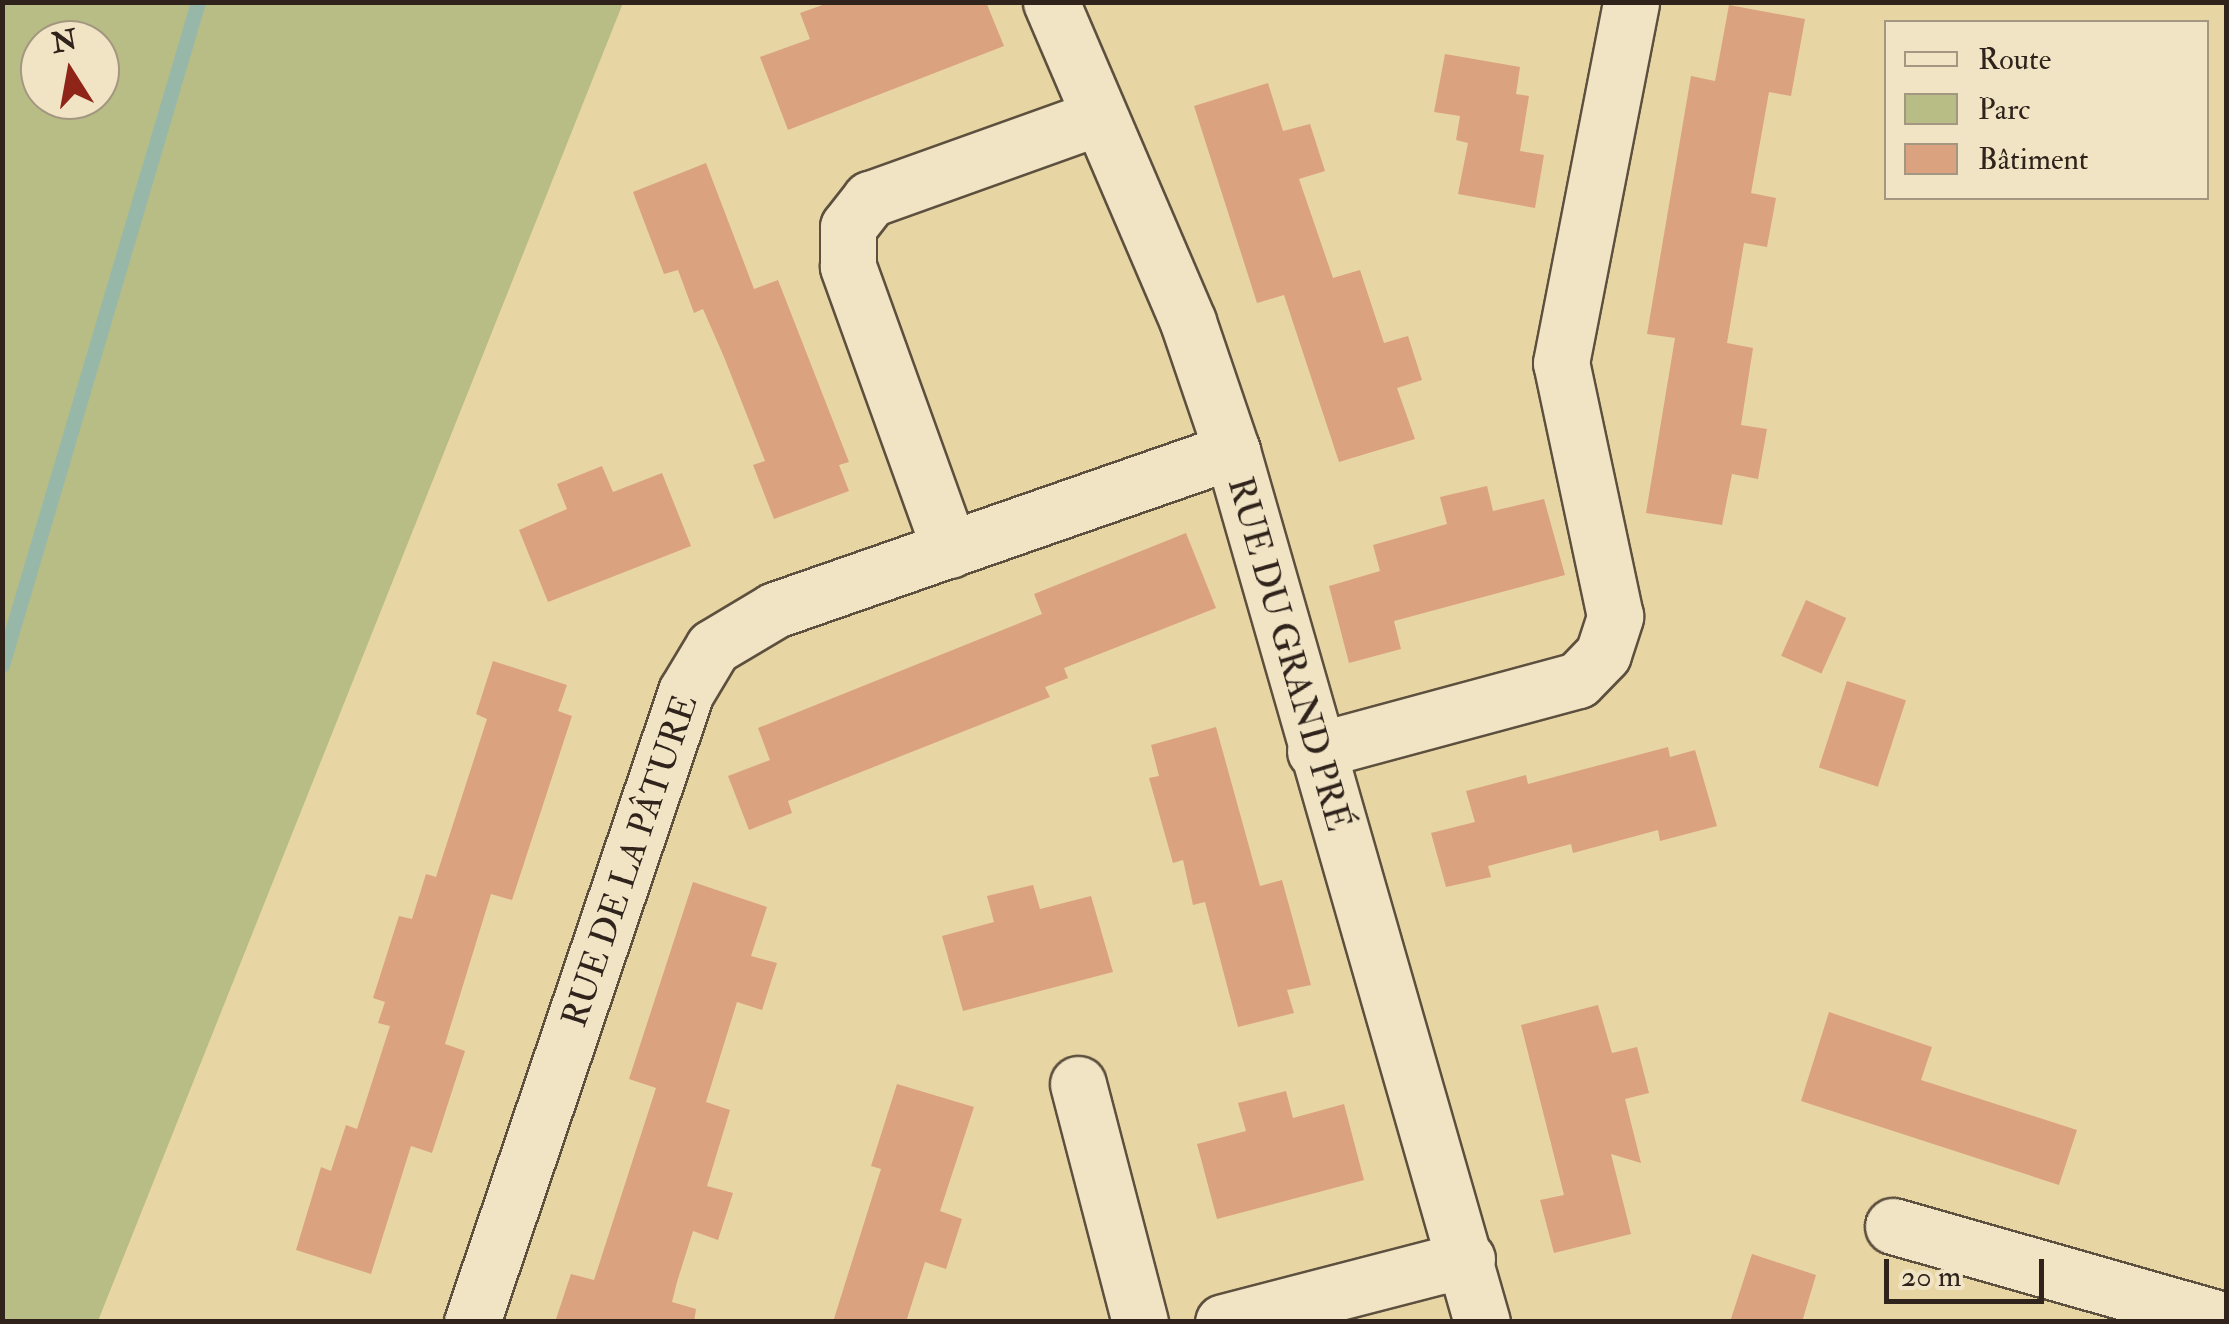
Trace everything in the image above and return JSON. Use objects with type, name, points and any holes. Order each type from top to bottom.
[{"type":"street","name":"RUE DU GRAND PRÉ","points":[[1051,2],[1188,322],[1232,451],[1482,1322]]},
{"type":"street","points":[[1315,750],[1578,680],[1603,654],[1615,616],[1561,363],[1631,2]]},
{"type":"street","points":[[950,550],[848,266],[848,227],[870,199],[1100,116]]},
{"type":"street","name":"RUE DE LA PÂTURE","points":[[472,1322],[686,692],[713,647],[775,610],[1232,451]]},
{"type":"street","points":[[1078,1084],[1140,1322]]},
{"type":"street","points":[[1893,1226],[2226,1320]]},
{"type":"street","points":[[1222,1322],[1467,1259]]},
{"type":"green space","points":[[3,2],[623,3],[98,1321],[3,1321]]},
{"type":"building","points":[[831,2],[986,2],[1004,46],[788,130],[760,57],[810,39],[800,13]]},
{"type":"building","points":[[1729,5],[1805,19],[1791,96],[1769,92],[1751,193],[1776,198],[1767,247],[1744,243],[1727,343],[1753,348],[1741,425],[1767,429],[1758,479],[1732,474],[1722,525],[1646,513],[1675,338],[1647,334],[1691,76],[1715,81]]},
{"type":"building","points":[[1445,54],[1520,67],[1516,94],[1529,96],[1520,151],[1544,155],[1535,208],[1458,194],[1468,143],[1456,140],[1460,116],[1434,112]]},
{"type":"building","points":[[1268,83],[1283,131],[1310,124],[1325,171],[1299,179],[1333,278],[1360,270],[1384,343],[1408,336],[1422,380],[1397,388],[1415,439],[1339,462],[1284,295],[1257,303],[1194,106]]},
{"type":"building","points":[[706,163],[754,289],[778,280],[849,462],[839,465],[849,491],[774,519],[753,465],[765,461],[724,357],[703,309],[694,313],[678,270],[664,274],[633,192]]},
{"type":"building","points":[[602,466],[613,492],[662,473],[691,546],[548,602],[519,530],[567,509],[557,484]]},
{"type":"building","points":[[1487,486],[1493,511],[1544,499],[1565,575],[1394,621],[1401,649],[1349,663],[1329,586],[1380,571],[1373,545],[1447,524],[1440,497]]},
{"type":"building","points":[[1186,533],[1216,608],[1064,668],[1068,678],[1045,687],[1050,697],[788,801],[792,813],[749,830],[728,776],[770,760],[758,728],[1042,614],[1034,594]]},
{"type":"building","points":[[1806,600],[1846,618],[1821,674],[1781,656]]},
{"type":"building","points":[[493,661],[567,685],[558,711],[572,716],[512,900],[491,894],[445,1044],[465,1051],[432,1153],[411,1146],[371,1274],[296,1250],[321,1167],[331,1171],[346,1125],[357,1129],[390,1026],[378,1023],[385,1002],[373,998],[399,916],[412,919],[426,874],[436,877],[487,719],[476,714]]},
{"type":"building","points":[[1847,681],[1906,700],[1878,787],[1819,768]]},
{"type":"building","points":[[1216,727],[1260,886],[1282,880],[1311,985],[1287,990],[1294,1013],[1238,1027],[1205,902],[1193,905],[1183,860],[1173,863],[1149,778],[1159,776],[1151,745]]},
{"type":"building","points":[[1668,747],[1670,757],[1695,750],[1717,826],[1660,841],[1658,830],[1573,853],[1571,844],[1488,866],[1491,877],[1446,887],[1431,833],[1475,822],[1466,791],[1526,775],[1528,784]]},
{"type":"building","points":[[693,882],[767,907],[751,956],[777,963],[762,1010],[737,1002],[706,1102],[730,1110],[707,1186],[733,1193],[718,1240],[693,1231],[677,1282],[672,1302],[696,1309],[694,1322],[555,1322],[571,1274],[594,1280],[656,1088],[629,1079]]},
{"type":"building","points":[[1033,885],[1040,909],[1091,896],[1113,972],[963,1011],[942,936],[994,922],[987,896]]},
{"type":"building","points":[[1598,1005],[1612,1053],[1637,1047],[1649,1093],[1625,1099],[1641,1163],[1611,1154],[1631,1234],[1554,1253],[1540,1200],[1564,1195],[1521,1025]]},
{"type":"building","points":[[1829,1012],[1932,1047],[1921,1080],[2077,1130],[2059,1185],[1801,1101]]},
{"type":"building","points":[[897,1084],[974,1107],[940,1211],[962,1219],[946,1269],[925,1262],[906,1322],[833,1322],[881,1169],[871,1166]]},
{"type":"building","points":[[1286,1091],[1293,1118],[1344,1104],[1364,1180],[1217,1219],[1197,1144],[1246,1131],[1238,1103]]},
{"type":"building","points":[[1752,1254],[1816,1275],[1802,1322],[1730,1322]]},
{"type":"waterway","points":[[2,665],[198,2]]}]
